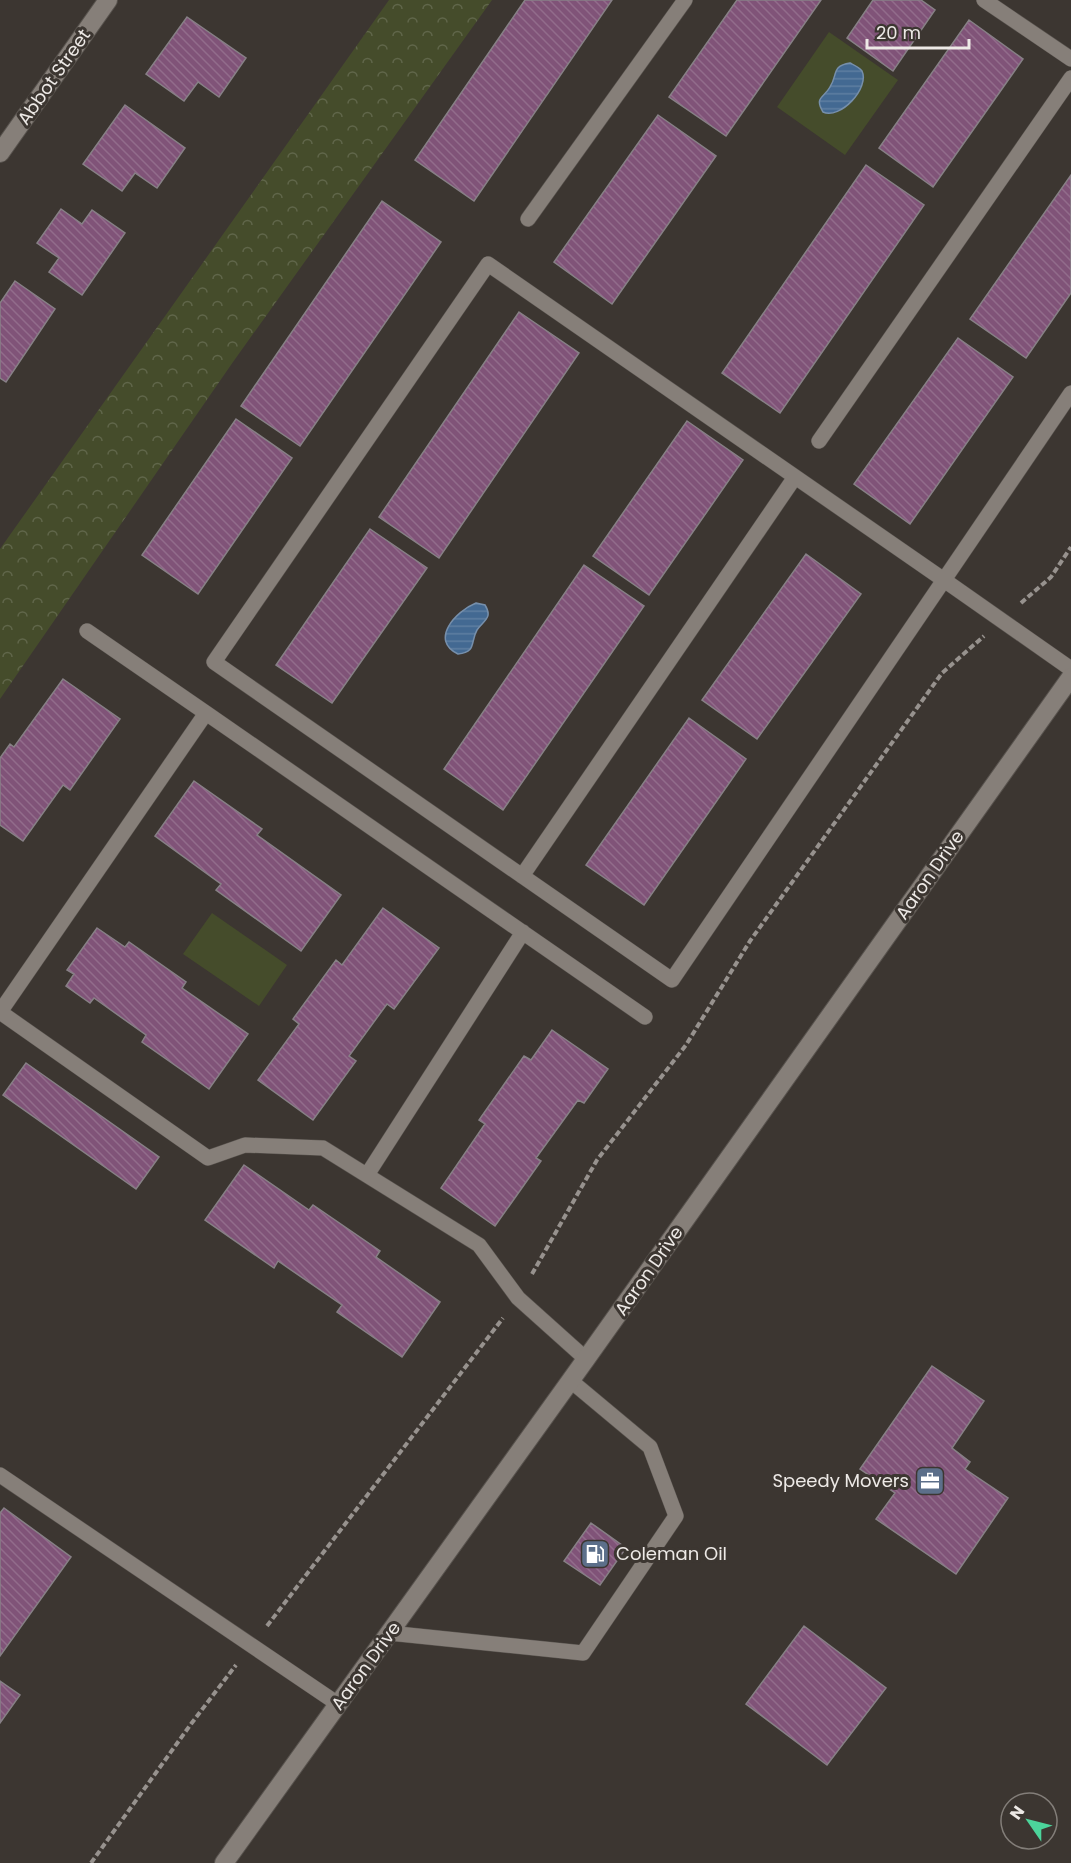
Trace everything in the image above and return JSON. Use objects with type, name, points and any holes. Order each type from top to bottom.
[{"type":"street","name":"Abbot Street","points":[[0,153],[108,0]]},
{"type":"street","name":"Aaron Drive","points":[[224,1863],[571,1381],[1071,677]]},
{"type":"lane","points":[[528,219],[685,0]]},
{"type":"lane","points":[[984,0],[1071,59]]},
{"type":"lane","points":[[819,441],[1071,78]]},
{"type":"lane","points":[[1071,393],[944,580],[672,980],[214,662],[488,264],[944,580],[1071,669]]},
{"type":"lane","points":[[522,876],[795,477]]},
{"type":"lane","points":[[87,631],[645,1017]]},
{"type":"lane","points":[[207,713],[0,1012],[208,1158],[245,1145],[323,1148],[479,1245],[518,1298],[586,1359]]},
{"type":"lane","points":[[367,1175],[523,932]]},
{"type":"lane","points":[[389,1633],[583,1653],[676,1516],[651,1447],[571,1381]]},
{"type":"lane","points":[[0,1475],[338,1704]]},
{"type":"path","points":[[91,1863],[191,1724],[518,1298],[597,1160],[686,1045],[750,942],[942,673],[1050,577],[1071,548]]},
{"type":"green space","points":[[389,0],[492,0],[233,362],[0,699],[0,549]]},
{"type":"green space","points":[[829,32],[898,80],[845,155],[777,107]]},
{"type":"green space","points":[[212,913],[287,965],[259,1006],[183,954]]},
{"type":"water","points":[[850,63],[862,71],[862,86],[858,94],[845,107],[830,113],[823,112],[819,103],[821,98],[828,91],[837,69]]},
{"type":"water","points":[[476,603],[485,605],[488,616],[477,630],[471,649],[458,654],[450,648],[446,641],[446,634],[454,619]]},
{"type":"building","points":[[525,0],[612,0],[474,201],[415,160]]},
{"type":"building","points":[[737,0],[821,0],[726,136],[669,97]]},
{"type":"building","points":[[873,0],[921,0],[935,10],[893,71],[847,38]]},
{"type":"building","points":[[187,17],[246,58],[219,97],[198,82],[184,101],[146,74]]},
{"type":"building","points":[[969,20],[1023,59],[933,187],[879,148]]},
{"type":"building","points":[[125,105],[185,148],[157,188],[135,173],[122,191],[83,164]]},
{"type":"building","points":[[658,115],[716,156],[612,304],[554,262]]},
{"type":"building","points":[[866,165],[924,205],[780,413],[722,373]]},
{"type":"building","points":[[1071,175],[1071,293],[1026,358],[970,319]]},
{"type":"building","points":[[382,201],[441,242],[300,446],[241,406]]},
{"type":"building","points":[[61,209],[82,224],[92,210],[125,233],[82,295],[49,272],[59,258],[37,243]]},
{"type":"building","points":[[15,281],[55,309],[6,382],[0,378],[0,303]]},
{"type":"building","points":[[519,312],[579,353],[439,558],[379,517]]},
{"type":"building","points":[[958,338],[1013,377],[910,524],[854,484]]},
{"type":"building","points":[[236,419],[292,458],[198,594],[142,555]]},
{"type":"building","points":[[687,421],[743,460],[649,595],[593,556]]},
{"type":"building","points":[[370,529],[427,568],[332,703],[276,665]]},
{"type":"building","points":[[806,554],[861,594],[757,739],[702,700]]},
{"type":"building","points":[[584,565],[644,606],[503,810],[444,769]]},
{"type":"building","points":[[63,679],[120,719],[70,790],[63,785],[23,841],[0,825],[0,758],[10,744],[14,747]]},
{"type":"building","points":[[689,718],[746,759],[644,905],[586,865]]},
{"type":"building","points":[[194,781],[262,829],[257,835],[341,895],[301,951],[216,890],[221,884],[155,836]]},
{"type":"building","points":[[383,908],[439,948],[394,1009],[387,1004],[349,1056],[356,1061],[313,1120],[258,1080],[299,1024],[293,1019],[336,960],[342,965]]},
{"type":"building","points":[[97,928],[125,947],[129,942],[186,982],[182,988],[248,1034],[209,1089],[142,1042],[146,1035],[94,998],[90,1003],[66,986],[74,974],[67,970]]},
{"type":"building","points":[[552,1030],[608,1069],[584,1103],[578,1100],[536,1158],[541,1161],[495,1226],[441,1188],[485,1124],[479,1120],[524,1056],[531,1060]]},
{"type":"building","points":[[26,1063],[159,1157],[136,1189],[3,1095]]},
{"type":"building","points":[[244,1165],[309,1210],[313,1205],[380,1251],[376,1257],[440,1302],[402,1357],[337,1312],[342,1305],[278,1261],[274,1268],[205,1220]]},
{"type":"building","name":"Speedy Movers","points":[[932,1366],[984,1401],[952,1448],[970,1462],[965,1469],[1008,1498],[956,1574],[876,1519],[895,1493],[860,1469]]},
{"type":"building","points":[[4,1508],[71,1557],[0,1656],[0,1513]]},
{"type":"building","name":"Coleman Oil","points":[[591,1523],[626,1548],[600,1585],[564,1561]]},
{"type":"building","points":[[804,1626],[886,1688],[827,1765],[746,1704]]},
{"type":"building","points":[[0,1681],[20,1695],[0,1723]]},
{"type":"place","name":"Speedy Movers","points":[[930,1481]]},
{"type":"place","name":"Coleman Oil","points":[[595,1554]]}]
